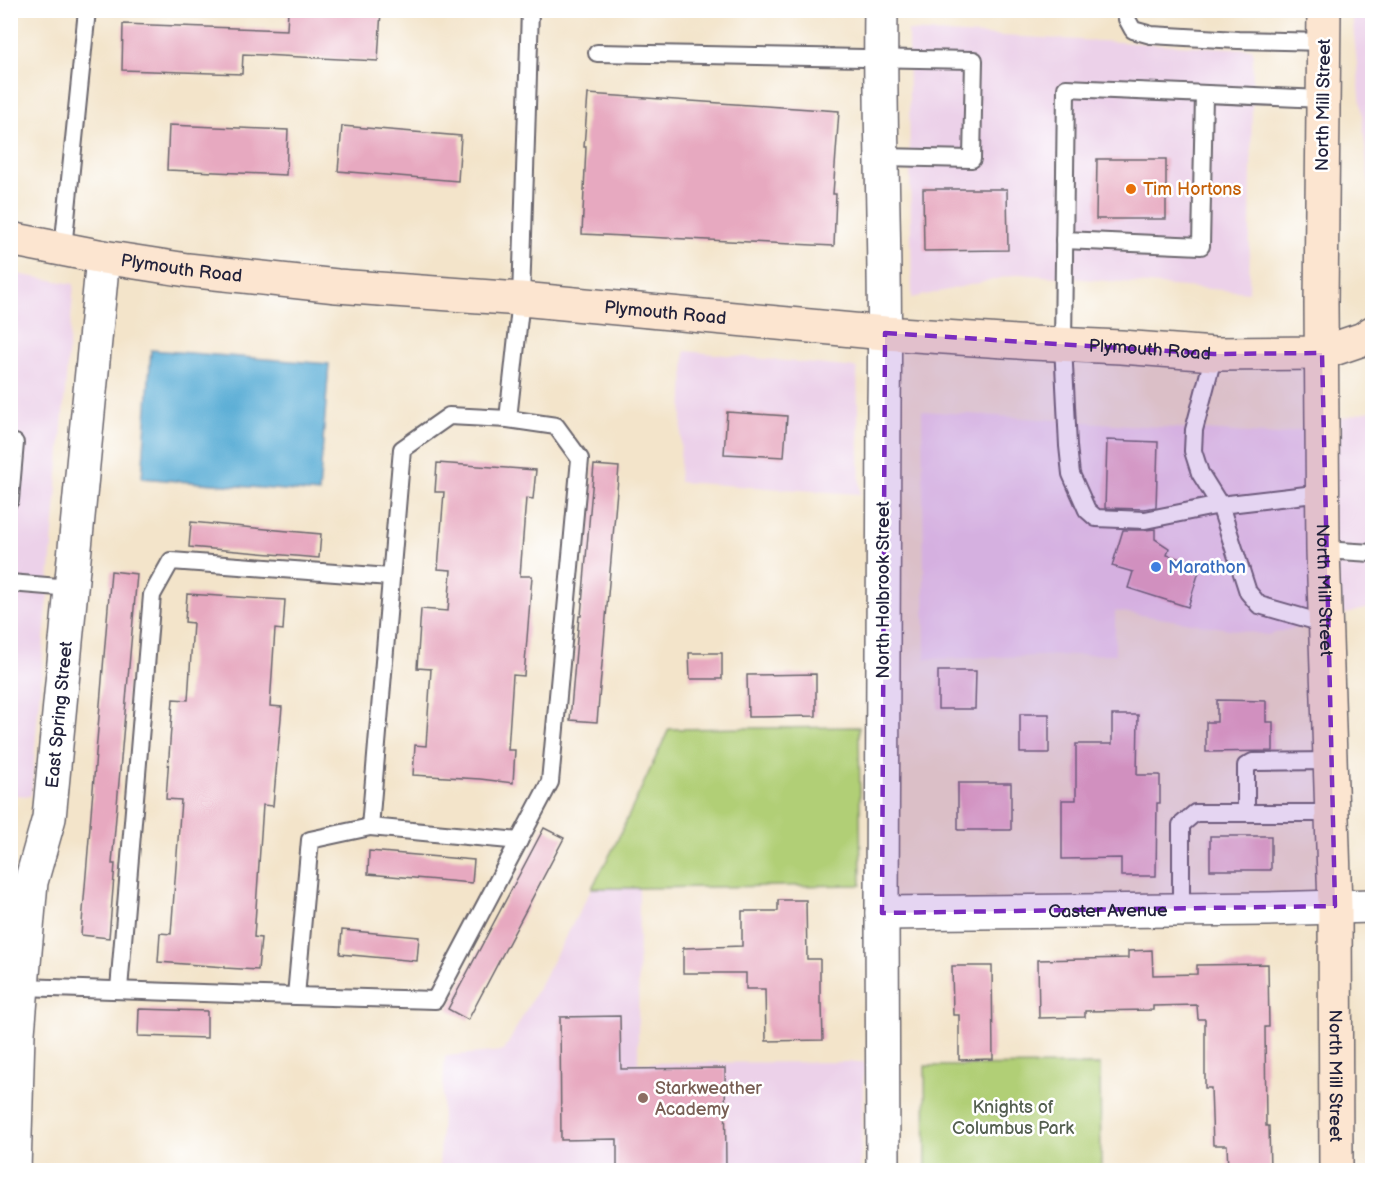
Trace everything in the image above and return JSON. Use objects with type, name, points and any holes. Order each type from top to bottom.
[{"type":"main road","name":"North Mill Street","points":[[1324,26],[1323,550],[1335,906],[1336,1170]]},
{"type":"main road","name":"Plymouth Road","points":[[10,239],[187,270],[337,286],[521,299],[885,333],[1214,354],[1322,353],[1363,339],[1372,333]]},
{"type":"street","name":"North Holbrook Street","points":[[881,10],[885,333],[883,1170]]},
{"type":"street","name":"East Spring Street","points":[[14,1170],[18,1033],[30,882],[49,818],[103,257]]},
{"type":"street","name":"Caster Avenue","points":[[882,912],[1372,906]]},
{"type":"lane","points":[[63,249],[87,10]]},
{"type":"lane","points":[[508,419],[521,299],[530,10]]},
{"type":"lane","points":[[1126,10],[1126,19],[1133,30],[1151,35],[1238,40],[1324,26]]},
{"type":"lane","points":[[597,53],[974,60],[972,159],[882,157]]},
{"type":"lane","points":[[1323,99],[1066,88],[1063,345],[1071,474],[1088,510],[1096,518],[1145,520],[1220,505],[1323,493]]},
{"type":"lane","points":[[1064,240],[1201,246],[1204,94]]},
{"type":"lane","points":[[1214,354],[1194,430],[1193,452],[1200,473],[1220,505],[1248,592],[1258,605],[1326,624]]},
{"type":"lane","points":[[22,987],[435,1000],[550,782],[580,459],[556,426],[508,419],[449,416],[402,448],[370,827]]},
{"type":"lane","points":[[10,500],[15,443]]},
{"type":"lane","points":[[1323,550],[1372,553]]},
{"type":"lane","points":[[119,989],[152,596],[171,561],[390,577]]},
{"type":"lane","points":[[10,584],[71,588]]},
{"type":"lane","points":[[1246,813],[1246,766],[1253,762],[1330,761]]},
{"type":"lane","points":[[1181,910],[1181,825],[1195,813],[1332,813]]},
{"type":"lane","points":[[296,996],[310,840],[370,827],[519,841]]},
{"type":"highlighted area","points":[[885,333],[1214,354],[1322,353],[1335,906],[882,913]]},
{"type":"shaded area","points":[[1356,11],[1372,11],[1372,218],[1352,14]]},
{"type":"shaded area","points":[[908,31],[1253,49],[1249,292],[1019,274],[912,298]]},
{"type":"shaded area","points":[[11,273],[74,284],[31,796],[11,795]]},
{"type":"shaded area","points":[[685,351],[857,368],[860,494],[679,482]]},
{"type":"shaded area","points":[[1372,410],[1372,607],[1268,635],[1115,611],[1115,654],[925,659],[922,411],[1279,435]]},
{"type":"shaded area","points":[[592,888],[639,888],[638,1063],[864,1062],[860,1170],[439,1170],[445,1056],[504,1051]]},
{"type":"green space","points":[[859,727],[861,885],[592,888],[615,845],[669,729]]},
{"type":"green space","name":"Knights of Columbus Park","points":[[1100,1065],[1101,1170],[926,1170],[925,1066]]},
{"type":"water","points":[[151,350],[329,364],[319,493],[142,478]]},
{"type":"building","points":[[288,10],[381,10],[378,61],[243,54],[242,74],[122,70],[123,24],[287,30]]},
{"type":"building","points":[[588,94],[839,111],[833,194],[836,194],[834,246],[582,234]]},
{"type":"building","points":[[169,125],[288,130],[286,175],[167,170]]},
{"type":"building","points":[[342,126],[461,136],[458,181],[338,171]]},
{"type":"building","name":"Tim Hortons","points":[[1097,159],[1166,159],[1166,219],[1096,219]]},
{"type":"building","points":[[923,189],[1007,189],[1008,250],[924,251]]},
{"type":"building","points":[[727,412],[787,416],[784,457],[724,454]]},
{"type":"building","points":[[1107,440],[1158,442],[1156,507],[1105,508]]},
{"type":"building","points":[[437,463],[536,470],[533,499],[526,498],[520,576],[532,576],[524,676],[513,675],[508,750],[515,750],[513,783],[413,775],[415,745],[426,746],[431,669],[417,668],[421,609],[448,611],[451,570],[438,569],[444,492],[435,492]]},
{"type":"building","points":[[594,465],[619,467],[597,722],[570,720]]},
{"type":"building","points":[[191,522],[321,534],[319,558],[189,547]]},
{"type":"building","points":[[1155,529],[1155,539],[1169,548],[1167,555],[1201,565],[1188,607],[1128,588],[1133,572],[1112,566],[1123,530]]},
{"type":"building","points":[[111,571],[137,574],[112,864],[115,864],[109,938],[81,935]]},
{"type":"building","points":[[187,594],[285,600],[283,630],[275,629],[270,706],[282,707],[273,806],[263,805],[254,937],[261,938],[258,970],[158,962],[160,933],[171,934],[181,800],[166,799],[173,699],[188,700],[193,623],[185,622]]},
{"type":"building","points":[[689,653],[722,653],[722,679],[690,679]]},
{"type":"building","points":[[938,671],[976,671],[975,709],[938,709]]},
{"type":"building","points":[[816,674],[816,716],[748,717],[747,675]]},
{"type":"building","points":[[1217,700],[1266,701],[1266,722],[1273,722],[1273,751],[1206,752],[1206,722],[1217,722]]},
{"type":"building","points":[[1020,714],[1049,714],[1049,753],[1020,753]]},
{"type":"building","points":[[1112,715],[1138,715],[1137,775],[1160,775],[1160,803],[1157,803],[1156,876],[1121,876],[1121,858],[1062,859],[1062,800],[1076,800],[1076,744],[1112,744]]},
{"type":"building","points":[[958,783],[1011,783],[1011,830],[958,830]]},
{"type":"building","points":[[544,828],[564,838],[468,1020],[448,1009]]},
{"type":"building","points":[[1210,836],[1271,836],[1271,870],[1210,870]]},
{"type":"building","points":[[369,851],[474,860],[472,883],[368,874]]},
{"type":"building","points":[[778,900],[806,900],[807,959],[820,959],[823,1040],[766,1041],[765,989],[746,989],[746,973],[683,973],[683,948],[742,946],[742,911],[778,911]]},
{"type":"building","points":[[342,930],[419,937],[417,961],[340,954]]},
{"type":"building","points":[[1152,950],[1153,975],[1197,974],[1197,965],[1268,964],[1269,1027],[1265,1027],[1266,1126],[1269,1126],[1270,1170],[1228,1170],[1227,1145],[1213,1145],[1211,1088],[1205,1088],[1205,1019],[1198,1019],[1197,1005],[1153,1006],[1153,1010],[1085,1011],[1085,1017],[1039,1018],[1038,960],[1128,958],[1128,951]]},
{"type":"building","points":[[952,966],[992,966],[993,1059],[959,1060],[959,1015],[953,1015]]},
{"type":"building","points":[[139,1009],[207,1011],[207,1038],[138,1036]]},
{"type":"building","name":"Starkweather Academy","points":[[620,1016],[621,1069],[725,1068],[726,1170],[617,1170],[617,1139],[561,1140],[560,1017]]},
{"type":"place","name":"Tim Hortons","points":[[1131,189]]},
{"type":"place","name":"Marathon","points":[[1156,567]]},
{"type":"place","name":"Starkweather Academy","points":[[643,1098]]}]
